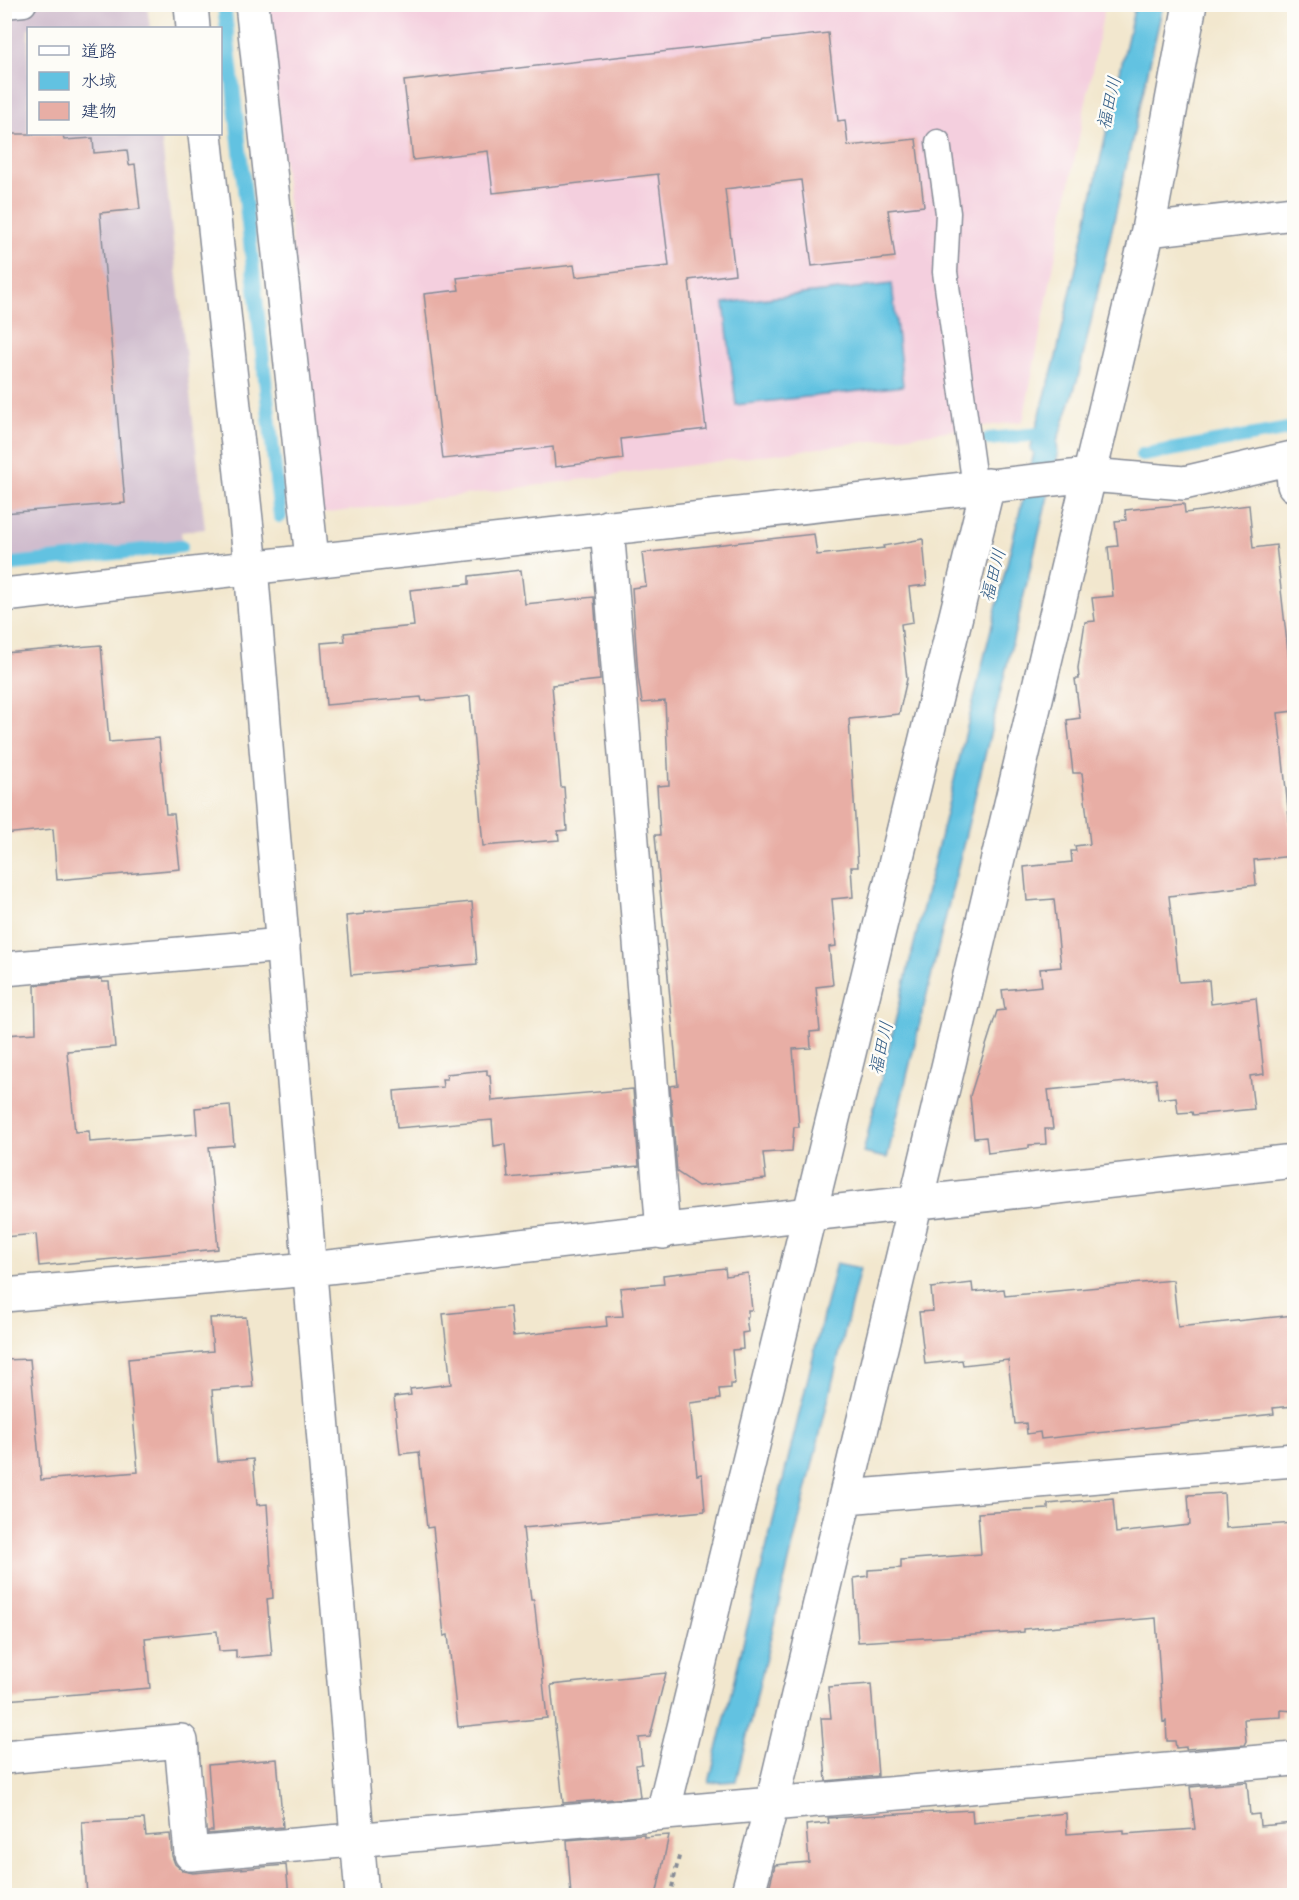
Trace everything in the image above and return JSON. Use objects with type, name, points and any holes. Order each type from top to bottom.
[{"type":"street","points":[[191,4],[193,27]]},
{"type":"street","points":[[252,4],[312,560]]},
{"type":"street","points":[[747,1896],[772,1804],[846,1497],[1078,476],[1148,230],[1190,4]]},
{"type":"street","points":[[205,135],[251,567],[362,1896]]},
{"type":"street","points":[[1148,230],[1294,213]]},
{"type":"street","points":[[4,595],[1078,476],[1184,483],[1294,467]]},
{"type":"street","points":[[663,1813],[809,1215],[993,485]]},
{"type":"street","points":[[607,527],[663,1232]]},
{"type":"street","points":[[4,969],[283,945]]},
{"type":"street","points":[[4,1295],[310,1269],[1294,1161]]},
{"type":"street","points":[[846,1497],[1294,1460]]},
{"type":"street","points":[[4,1757],[181,1741],[191,1854],[1294,1759]]},
{"type":"lane","points":[[4,6],[24,4]]},
{"type":"lane","points":[[938,142],[948,213],[945,272],[993,485]]},
{"type":"shaded area","points":[[4,5],[147,5],[150,27],[27,27],[27,135],[161,135],[205,529],[181,532],[182,540],[5,560]]},
{"type":"shaded area","points":[[267,5],[1105,5],[1023,421],[321,514]]},
{"type":"water","points":[[1135,5],[1163,5],[1078,378],[1057,442],[1058,455],[887,1158],[863,1153],[1034,453],[1030,450],[1056,357]]},
{"type":"water","points":[[892,284],[903,386],[736,405],[724,303]]},
{"type":"water","points":[[836,1263],[860,1268],[736,1781],[709,1783]]},
{"type":"building","points":[[828,33],[838,121],[845,120],[848,146],[916,139],[924,206],[888,210],[895,257],[812,266],[801,180],[725,189],[735,274],[689,280],[706,429],[621,439],[623,459],[555,467],[553,447],[443,459],[424,294],[459,290],[457,278],[574,265],[576,277],[669,266],[658,174],[493,193],[488,151],[413,160],[404,81]]},
{"type":"building","points":[[4,134],[63,135],[64,140],[93,138],[94,153],[127,150],[129,165],[135,164],[140,209],[100,213],[125,503],[4,513]]},
{"type":"building","points":[[1184,504],[1185,513],[1249,505],[1253,548],[1276,545],[1294,711],[1278,713],[1293,856],[1254,860],[1256,885],[1169,896],[1179,982],[1209,980],[1211,1004],[1256,998],[1264,1074],[1250,1076],[1254,1109],[1193,1115],[1192,1112],[1178,1113],[1176,1097],[1158,1099],[1156,1079],[1048,1090],[1053,1129],[1045,1129],[1046,1144],[988,1153],[986,1137],[974,1138],[970,1096],[997,1011],[1005,1010],[1002,990],[1042,986],[1040,969],[1061,967],[1054,899],[1027,901],[1024,867],[1072,862],[1071,851],[1076,851],[1075,846],[1090,844],[1082,773],[1073,773],[1067,720],[1080,718],[1075,679],[1079,679],[1078,668],[1085,622],[1095,621],[1092,598],[1113,596],[1108,547],[1118,546],[1115,521],[1126,520],[1125,510]]},
{"type":"building","points":[[814,534],[817,555],[884,548],[883,546],[923,539],[927,585],[909,587],[913,622],[901,624],[907,679],[899,714],[849,719],[858,867],[851,867],[853,897],[832,899],[836,946],[829,947],[833,985],[816,987],[820,1031],[810,1032],[811,1048],[793,1049],[799,1127],[794,1127],[792,1151],[763,1153],[766,1179],[698,1186],[677,1172],[670,1086],[678,1085],[655,835],[660,835],[657,786],[669,785],[665,701],[642,703],[632,588],[646,586],[642,553]]},
{"type":"building","points":[[521,570],[525,604],[594,597],[600,680],[552,685],[567,830],[558,831],[559,840],[483,846],[470,696],[422,701],[421,697],[326,705],[321,643],[345,641],[344,633],[414,626],[410,590],[469,584],[469,576]]},
{"type":"building","points":[[101,645],[109,742],[159,738],[166,814],[174,814],[180,869],[57,880],[53,829],[4,834],[4,653]]},
{"type":"building","points":[[472,902],[477,964],[351,975],[346,916],[364,914],[364,912]]},
{"type":"building","points":[[102,979],[102,982],[109,982],[115,1047],[67,1051],[75,1132],[89,1131],[90,1142],[197,1134],[195,1108],[230,1105],[234,1145],[209,1147],[218,1249],[39,1266],[36,1234],[4,1237],[4,1035],[36,1033],[35,985]]},
{"type":"building","points":[[487,1070],[487,1075],[490,1075],[492,1101],[633,1089],[639,1166],[508,1178],[505,1144],[494,1146],[492,1120],[397,1128],[394,1091],[443,1087],[442,1079],[447,1079],[446,1074]]},
{"type":"building","points":[[725,1268],[726,1276],[748,1273],[752,1310],[748,1310],[748,1317],[746,1317],[748,1332],[742,1333],[743,1349],[732,1350],[735,1384],[731,1384],[731,1388],[719,1389],[720,1399],[690,1403],[697,1475],[702,1474],[705,1511],[523,1528],[531,1600],[534,1600],[547,1718],[458,1727],[448,1635],[444,1636],[433,1527],[427,1528],[419,1452],[400,1454],[394,1397],[411,1395],[410,1389],[451,1384],[443,1314],[510,1307],[513,1336],[607,1326],[606,1317],[623,1316],[620,1288],[664,1284],[663,1275]]},
{"type":"building","points":[[1173,1280],[1178,1327],[1294,1315],[1294,1406],[1273,1408],[1274,1414],[1041,1439],[1040,1432],[1027,1434],[1026,1423],[1015,1424],[1008,1360],[963,1365],[962,1360],[925,1364],[919,1312],[933,1311],[931,1288],[972,1283],[973,1292],[1004,1289],[1005,1296]]},
{"type":"building","points":[[246,1317],[253,1387],[212,1390],[218,1462],[253,1459],[257,1505],[267,1504],[273,1598],[267,1599],[272,1655],[236,1658],[236,1650],[219,1651],[217,1631],[145,1638],[150,1688],[6,1700],[4,1360],[30,1359],[41,1480],[138,1472],[128,1359],[213,1351],[210,1318]]},
{"type":"building","points":[[1224,1493],[1226,1528],[1294,1523],[1294,1711],[1281,1710],[1281,1717],[1244,1719],[1246,1741],[1244,1745],[1186,1749],[1186,1747],[1176,1748],[1175,1741],[1167,1741],[1166,1721],[1163,1722],[1156,1618],[1024,1629],[1024,1632],[858,1642],[854,1578],[868,1576],[868,1570],[901,1568],[901,1560],[981,1554],[978,1513],[1048,1509],[1048,1504],[1113,1498],[1116,1533],[1190,1525],[1188,1495]]},
{"type":"building","points":[[666,1673],[650,1737],[639,1738],[642,1764],[636,1765],[640,1797],[563,1803],[551,1685]]},
{"type":"building","points":[[871,1684],[878,1776],[826,1781],[821,1718],[831,1718],[828,1687]]},
{"type":"building","points":[[277,1759],[283,1827],[208,1834],[208,1831],[213,1831],[208,1765]]},
{"type":"building","points":[[1247,1782],[1250,1815],[1259,1814],[1260,1826],[1294,1823],[1294,1896],[767,1896],[775,1865],[809,1862],[806,1825],[829,1823],[828,1818],[972,1810],[973,1823],[1066,1813],[1067,1834],[1124,1830],[1124,1834],[1195,1829],[1190,1787]]},
{"type":"building","points":[[144,1819],[146,1836],[170,1834],[172,1856],[175,1864],[183,1871],[193,1873],[286,1865],[289,1896],[87,1896],[82,1822]]},
{"type":"building","points":[[644,1834],[644,1837],[669,1835],[656,1896],[571,1896],[567,1840]]},
{"type":"waterway","points":[[224,4],[280,516]]},
{"type":"waterway","points":[[1142,455],[1294,428]]},
{"type":"waterway","points":[[989,439],[1050,433]]},
{"type":"waterway","points":[[4,565],[181,546]]},
{"type":"water label","name":"福田川","points":[[1109,103]]},
{"type":"water label","name":"福田川","points":[[993,575]]},
{"type":"water label","name":"福田川","points":[[881,1048]]}]
